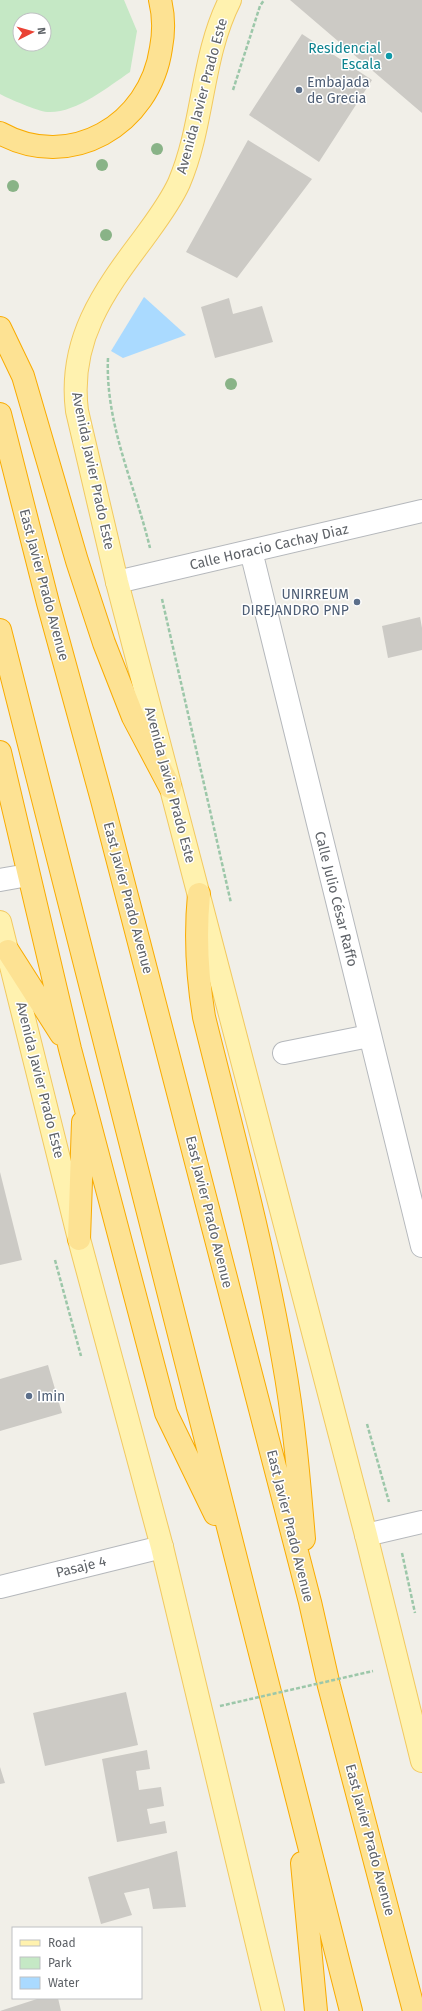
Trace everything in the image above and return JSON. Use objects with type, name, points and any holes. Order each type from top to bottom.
[{"type":"highway","points":[[0,133],[26,144],[53,148],[65,147],[76,145],[102,134],[120,122],[138,104],[151,84],[156,70],[163,40],[164,24],[160,0]]},
{"type":"highway","points":[[0,328],[23,376],[75,553],[104,643],[133,717],[170,787]]},
{"type":"highway","name":"East Javier Prado Avenue","points":[[0,414],[48,603],[102,800],[310,1602],[329,1686],[414,2011]]},
{"type":"highway","points":[[0,630],[236,1556],[296,1802],[351,2011]]},
{"type":"highway","points":[[0,752],[70,1049],[166,1413],[236,1556]]},
{"type":"highway","points":[[198,894],[196,943],[198,978],[204,1017],[266,1268],[284,1360],[299,1482],[310,1602]]},
{"type":"highway","points":[[8,951],[70,1049]]},
{"type":"highway","points":[[79,1239],[84,1101]]},
{"type":"highway","points":[[296,1802],[316,2011]]},
{"type":"highway","points":[[399,1951],[422,1989]]},
{"type":"main road","name":"Avenida Javier Prado Este","points":[[198,894],[117,582],[77,411],[74,390],[78,357],[97,304],[157,220],[178,184],[186,164],[212,49],[223,15],[230,0]]},
{"type":"main road","points":[[198,894],[366,1535],[422,1760]]},
{"type":"main road","name":"Avenida Javier Prado Este","points":[[0,922],[79,1239]]},
{"type":"main road","points":[[79,1239],[162,1546],[273,2011]]},
{"type":"street","name":"Calle Horacio Cachay Diaz","points":[[117,582],[422,511]]},
{"type":"street","name":"Calle Julio César Raffo","points":[[251,551],[369,1036],[422,1246]]},
{"type":"street","points":[[0,880],[28,875]]},
{"type":"street","points":[[284,1053],[369,1036]]},
{"type":"street","points":[[366,1535],[422,1522]]},
{"type":"street","name":"Pasaje 4","points":[[0,1587],[162,1546]]},
{"type":"path","points":[[231,95],[260,6],[264,0]]},
{"type":"path","points":[[108,352],[108,372],[114,428],[142,513],[232,906]]},
{"type":"path","points":[[54,1258],[82,1360]]},
{"type":"path","points":[[366,1422],[396,1528],[417,1621]]},
{"type":"path","points":[[220,1706],[373,1671]]},
{"type":"green space","points":[[0,0],[124,0],[137,31],[130,72],[101,92],[69,109],[47,112],[16,102],[0,94]]},
{"type":"water","points":[[144,297],[186,335],[123,358],[111,351]]},
{"type":"building","name":"Residencial Escala","points":[[290,0],[422,0],[422,113]]},
{"type":"building","points":[[302,34],[372,80],[319,162],[249,115]]},
{"type":"building","points":[[248,140],[312,179],[237,278],[186,252]]},
{"type":"building","points":[[229,298],[233,314],[262,306],[273,342],[215,358],[201,307]]},
{"type":"building","points":[[420,617],[422,628],[422,650],[388,658],[382,626]]},
{"type":"building","points":[[0,1172],[22,1260],[0,1265]]},
{"type":"building","name":"Imin","points":[[48,1365],[62,1413],[0,1431],[0,1379]]},
{"type":"building","points":[[126,1692],[138,1745],[45,1766],[33,1713]]},
{"type":"building","points":[[147,1750],[150,1769],[136,1771],[139,1790],[161,1787],[164,1806],[147,1809],[150,1824],[165,1821],[167,1833],[117,1842],[102,1759]]},
{"type":"building","points":[[0,1767],[5,1783],[0,1784]]},
{"type":"building","points":[[177,1851],[186,1907],[153,1909],[149,1888],[124,1893],[132,1915],[101,1924],[88,1877]]},
{"type":"building","points":[[37,1999],[58,1999],[61,2011],[0,2011]]},
{"type":"place","name":"Residencial Escala","points":[[389,56]]},
{"type":"place","name":"Embajada de Grecia","points":[[299,90]]},
{"type":"place","name":"UNIRREUM DIREJANDRO PNP","points":[[357,602]]},
{"type":"place","name":"Imin","points":[[29,1396]]}]
